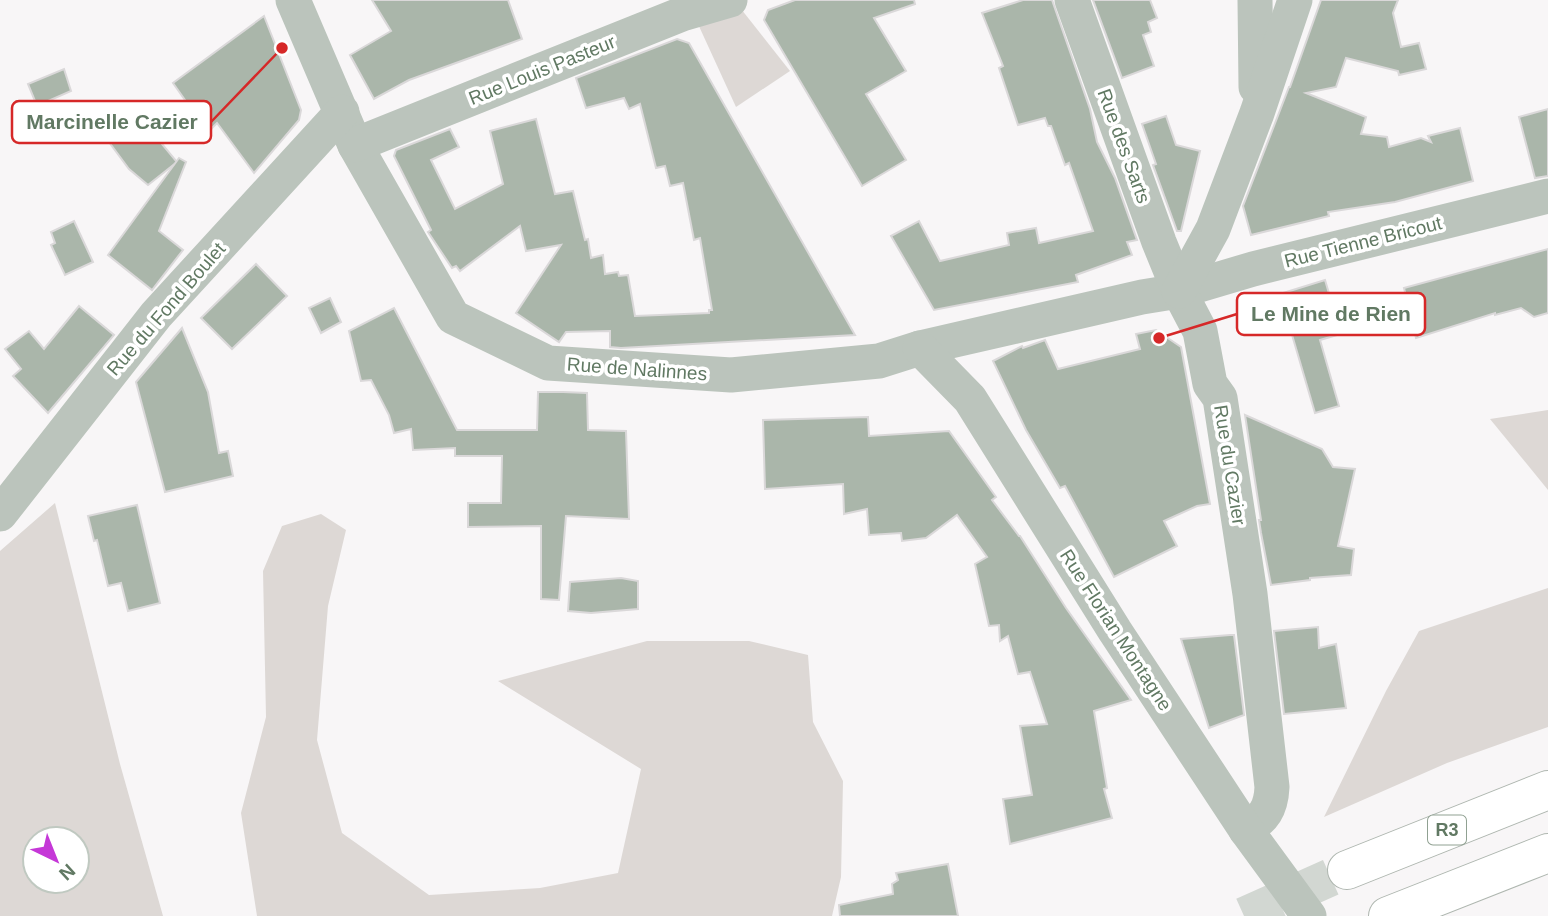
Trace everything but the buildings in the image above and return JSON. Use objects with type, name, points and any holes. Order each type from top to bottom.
[{"type":"highway","name":"R3","points":[[1347,870],[1548,790]]},
{"type":"highway","points":[[1388,916],[1548,853]]},
{"type":"street","name":"Rue de Nalinnes","points":[[293,0],[355,145],[453,317],[548,363],[731,375],[879,361],[920,348],[1142,296],[1179,291]]},
{"type":"street","name":"Rue Louis Pasteur","points":[[355,145],[682,13],[730,0]]},
{"type":"street","name":"Rue des Sarts","points":[[1072,0],[1179,291]]},
{"type":"street","points":[[1255,0],[1257,113]]},
{"type":"street","points":[[1179,291],[1213,229],[1257,113],[1295,0]]},
{"type":"street","name":"Rue du Fond Boulet","points":[[0,514],[156,315],[342,112]]},
{"type":"street","name":"Rue Tienne Bricout","points":[[1179,291],[1252,269],[1548,196]]},
{"type":"street","name":"Rue du Cazier","points":[[1179,291],[1200,331],[1210,384],[1220,397],[1250,594],[1272,790],[1266,815],[1246,830]]},
{"type":"street","name":"Rue Florian Montagne","points":[[920,348],[970,399],[1115,631],[1246,830],[1309,916]]},
{"type":"shaded area","points":[[687,0],[734,0],[790,71],[736,107]]},
{"type":"shaded area","points":[[1548,410],[1548,490],[1490,419]]},
{"type":"shaded area","points":[[55,503],[120,764],[163,916],[0,916],[0,551]]},
{"type":"shaded area","points":[[321,514],[346,530],[328,606],[317,740],[342,833],[429,895],[540,888],[618,873],[641,769],[498,681],[647,641],[749,641],[808,655],[813,722],[843,781],[841,877],[832,916],[257,916],[241,813],[266,717],[263,571],[282,526]]},
{"type":"shaded area","points":[[1548,588],[1548,727],[1447,763],[1324,817],[1419,631]]},
{"type":"tunnel","points":[[1244,916],[1347,870]]},
{"type":"place","name":"Marcinelle Cazier","points":[[282,48]]},
{"type":"place","name":"Le Mine de Rien","points":[[1159,338]]}]
